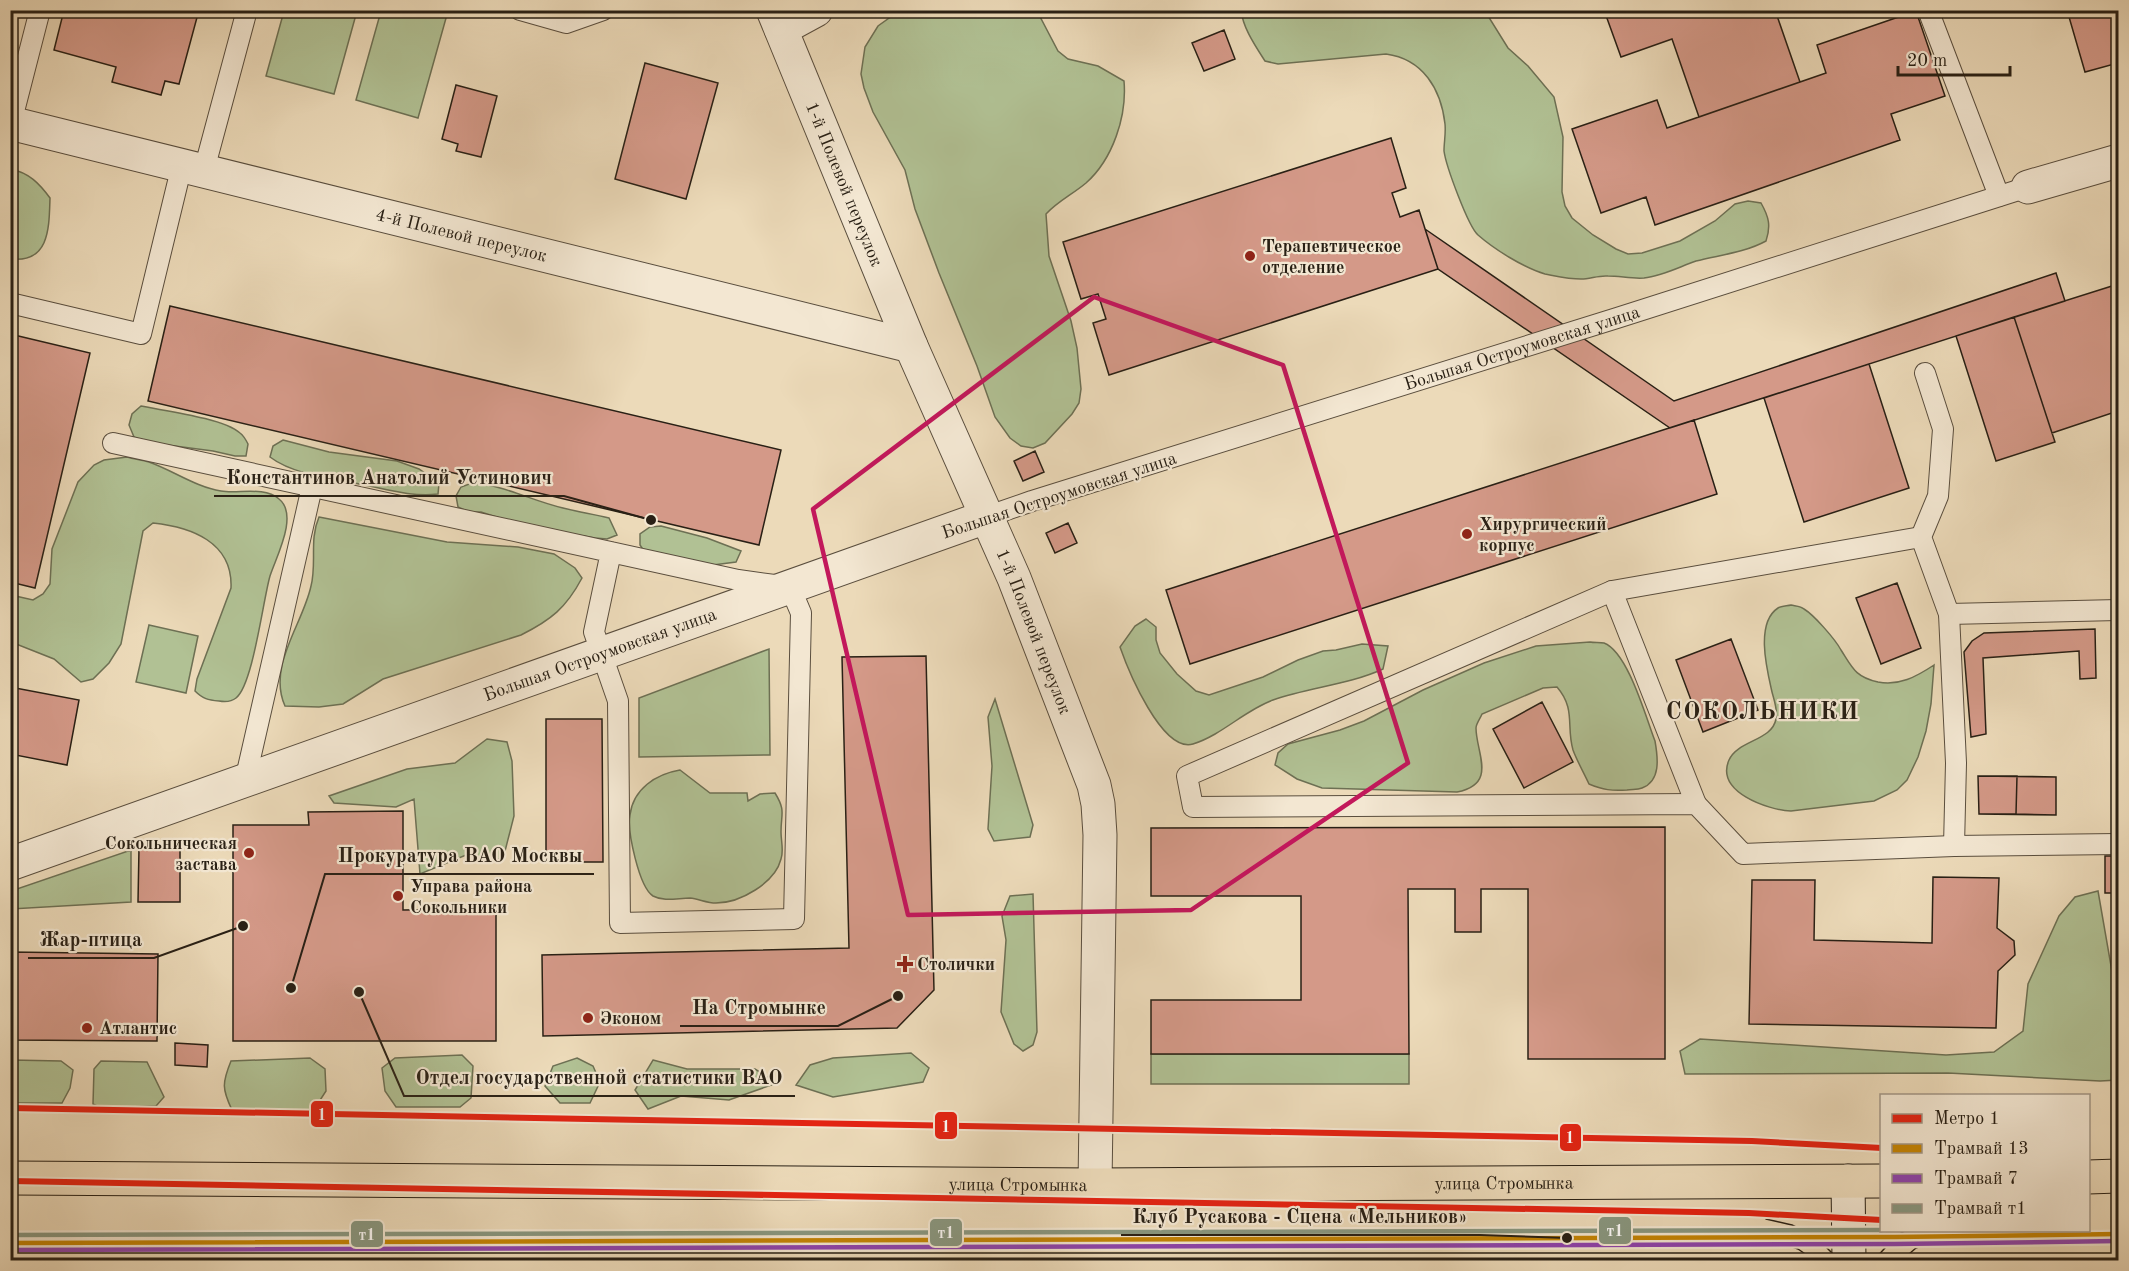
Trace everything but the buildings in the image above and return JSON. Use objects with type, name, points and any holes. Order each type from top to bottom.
[{"type":"main road","points":[[2090,1176],[2118,1176]]},
{"type":"main road","name":"улица Стромынка","points":[[10,1178],[1095,1185],[1880,1181]]},
{"type":"street","points":[[777,20],[816,10]]},
{"type":"street","name":"1-й Полевой переулок","points":[[777,20],[911,346],[1014,578],[1087,760],[1098,804],[1095,1185]]},
{"type":"street","name":"4-й Полевой переулок","points":[[11,123],[911,346]]},
{"type":"street","name":"Большая Остроумовская улица","points":[[2013,191],[2118,161]]},
{"type":"street","name":"Большая Остроумовская улица","points":[[10,864],[986,517]]},
{"type":"street","points":[[1848,1181],[1849,1260]]},
{"type":"lane","points":[[11,123],[40,10]]},
{"type":"lane","points":[[10,303],[141,334],[193,168],[247,10]]},
{"type":"lane","points":[[519,10],[566,23],[603,10]]},
{"type":"lane","points":[[1928,10],[2013,191]]},
{"type":"lane","name":"Большая Остроумовская улица","points":[[986,517],[2013,191]]},
{"type":"lane","points":[[1925,373],[1943,429],[1938,496],[1921,537],[1949,614],[1956,763],[1954,846]]},
{"type":"lane","points":[[113,443],[312,487],[611,552],[738,580],[790,587],[801,613],[794,920],[620,923],[618,701],[594,632],[611,552]]},
{"type":"lane","points":[[245,780],[312,487]]},
{"type":"lane","points":[[1696,804],[1193,807],[1187,776],[1612,591],[1921,537]]},
{"type":"lane","points":[[1612,591],[1696,804],[1743,854],[1954,846],[2118,844]]},
{"type":"lane","points":[[1949,614],[2118,610]]},
{"type":"highlighted area","points":[[1094,297],[1283,365],[1408,763],[1191,910],[908,915],[813,509]]},
{"type":"green space","points":[[1242,10],[1485,11],[1508,48],[1528,66],[1554,97],[1563,137],[1562,192],[1565,206],[1572,218],[1593,235],[1616,249],[1628,254],[1642,253],[1680,241],[1715,221],[1735,204],[1748,201],[1761,203],[1766,213],[1769,226],[1766,241],[1740,251],[1696,261],[1644,278],[1605,276],[1572,278],[1545,274],[1528,267],[1510,258],[1478,235],[1469,220],[1458,195],[1444,151],[1443,111],[1434,88],[1420,69],[1399,57],[1386,54],[1278,64],[1265,61],[1247,29]]},
{"type":"green space","points":[[284,11],[357,11],[334,94],[266,76]]},
{"type":"green space","points":[[381,11],[448,11],[418,118],[356,100]]},
{"type":"green space","points":[[899,11],[1037,11],[1058,51],[1068,59],[1098,66],[1124,81],[1120,122],[1104,162],[1086,183],[1046,214],[1049,256],[1071,321],[1077,348],[1081,389],[1079,403],[1072,414],[1045,443],[1033,448],[1021,446],[1010,438],[995,417],[915,209],[905,170],[873,112],[864,88],[861,74],[865,47],[878,26]]},
{"type":"green space","points":[[11,169],[33,179],[50,198],[48,231],[45,241],[33,255],[24,259],[11,259]]},
{"type":"green space","points":[[141,406],[208,419],[232,428],[243,435],[248,444],[246,456],[144,442],[134,437],[129,425],[132,414]]},
{"type":"green space","points":[[283,440],[329,452],[397,461],[419,469],[439,483],[438,494],[398,492],[325,478],[289,468],[270,457],[273,446]]},
{"type":"green space","points":[[127,457],[149,462],[212,489],[228,492],[251,491],[273,495],[285,506],[287,525],[270,576],[248,677],[242,690],[232,700],[223,702],[209,700],[195,691],[197,679],[231,588],[230,572],[217,548],[195,533],[182,528],[153,523],[143,531],[121,644],[109,663],[93,679],[81,682],[54,659],[11,642],[11,595],[33,600],[43,594],[50,584],[52,549],[78,482],[94,465],[104,460]]},
{"type":"green space","points":[[472,483],[484,484],[552,505],[609,518],[617,535],[607,539],[595,538],[525,526],[481,512],[469,512],[458,507],[456,496],[461,487]]},
{"type":"green space","points":[[319,517],[447,542],[518,547],[554,554],[575,568],[582,578],[557,612],[521,635],[383,679],[343,704],[319,707],[285,706],[280,676],[288,645],[311,586],[314,534]]},
{"type":"green space","points":[[661,526],[707,538],[741,551],[736,562],[713,565],[646,554],[640,545],[640,534],[650,527]]},
{"type":"green space","points":[[1791,605],[1803,608],[1813,616],[1834,640],[1855,670],[1870,680],[1886,683],[1900,682],[1934,665],[1926,731],[1918,757],[1907,780],[1897,790],[1874,801],[1791,811],[1758,803],[1736,790],[1730,781],[1727,771],[1733,753],[1768,732],[1776,719],[1764,647],[1765,635],[1771,615],[1779,607]]},
{"type":"green space","points":[[1146,619],[1156,627],[1156,640],[1160,653],[1177,674],[1196,691],[1209,695],[1263,677],[1323,651],[1362,644],[1388,646],[1383,669],[1356,679],[1273,700],[1204,740],[1193,744],[1181,743],[1170,736],[1148,708],[1120,647],[1135,626]]},
{"type":"green space","points":[[149,625],[198,636],[186,693],[136,682]]},
{"type":"green space","points":[[1604,643],[1621,659],[1647,717],[1655,741],[1657,768],[1652,780],[1642,788],[1612,790],[1589,784],[1573,750],[1569,710],[1557,687],[1543,688],[1482,714],[1476,728],[1482,766],[1481,775],[1470,788],[1457,792],[1322,788],[1297,779],[1275,765],[1278,753],[1288,744],[1364,721],[1423,690],[1484,663],[1536,646]]},
{"type":"green space","points":[[769,649],[770,755],[639,757],[639,698]]},
{"type":"green space","points":[[995,699],[1033,825],[1030,837],[994,841],[988,829],[992,766],[988,717]]},
{"type":"green space","points":[[487,739],[507,742],[512,761],[514,816],[504,855],[496,861],[466,855],[420,874],[414,799],[396,807],[334,803],[329,796],[407,769],[455,763]]},
{"type":"green space","points":[[680,770],[710,793],[747,793],[748,801],[760,794],[775,793],[782,808],[782,856],[772,876],[755,890],[735,900],[716,903],[690,898],[662,899],[653,896],[648,891],[639,871],[632,845],[630,815],[632,806],[647,784],[662,775]]},
{"type":"green space","points":[[131,850],[131,902],[11,909],[11,891]]},
{"type":"green space","points":[[2098,891],[2118,1006],[2118,1080],[1948,1073],[1685,1074],[1680,1051],[1700,1039],[1946,1055],[1994,1052],[2023,1031],[2028,984],[2059,916],[2075,897]]},
{"type":"green space","points":[[1033,894],[1037,1032],[1033,1045],[1023,1051],[1014,1044],[1001,1012],[1006,940],[1002,916],[1010,896]]},
{"type":"green space","points":[[911,1053],[929,1068],[923,1082],[833,1097],[796,1085],[810,1065],[833,1058]]},
{"type":"green space","points":[[1151,1054],[1409,1054],[1409,1084],[1151,1084]]},
{"type":"green space","points":[[462,1055],[473,1066],[471,1098],[460,1107],[396,1107],[385,1091],[382,1068],[395,1058]]},
{"type":"green space","points":[[310,1058],[325,1069],[326,1091],[313,1111],[232,1110],[224,1086],[231,1061]]},
{"type":"green space","points":[[577,1058],[593,1066],[600,1082],[590,1103],[560,1103],[545,1086],[553,1066]]},
{"type":"green space","points":[[11,1060],[61,1061],[73,1070],[70,1088],[62,1103],[11,1103]]},
{"type":"green space","points":[[653,1060],[687,1069],[755,1069],[777,1083],[729,1100],[681,1096],[648,1109],[635,1090]]},
{"type":"green space","points":[[101,1061],[147,1062],[164,1097],[156,1106],[101,1108],[93,1104],[94,1069]]},
{"type":"tram line","points":[[1766,1219],[1792,1225],[1816,1237],[1839,1260]]},
{"type":"tram line","name":"т1","points":[[10,1235],[1880,1230]]},
{"type":"tram line","points":[[1874,1260],[1895,1237],[1903,1232]]},
{"type":"tram line","name":"13","points":[[10,1243],[1895,1237],[2118,1234]]},
{"type":"tram line","points":[[1765,1237],[1798,1249],[1814,1260]]},
{"type":"tram line","points":[[1902,1260],[1916,1248],[1944,1237]]},
{"type":"tram line","name":"7","points":[[10,1250],[1895,1244],[2118,1241]]},
{"type":"metro line","name":"1","points":[[10,1108],[1752,1141],[1880,1148]]},
{"type":"metro line","name":"1","points":[[10,1181],[1749,1213],[1880,1220]]},
{"type":"place","name":"Терапевтическое отделение","points":[[1250,256]]},
{"type":"place","name":"Константинов Анатолий Устинович","points":[[651,520]]},
{"type":"place","name":"Хирургический корпус","points":[[1467,534]]},
{"type":"place","name":"Сокольническая застава","points":[[249,853]]},
{"type":"place","name":"Управа района Сокольники","points":[[398,896]]},
{"type":"place","name":"Жар-птица","points":[[243,926]]},
{"type":"place","name":"Столички","points":[[905,964]]},
{"type":"place","name":"Прокуратура ВАО Москвы","points":[[291,988]]},
{"type":"place","name":"Отдел государственной статистики ВАО","points":[[359,992]]},
{"type":"place","name":"На Стромынке","points":[[898,996]]},
{"type":"place","name":"Эконом","points":[[588,1018]]},
{"type":"place","name":"Атлантис","points":[[87,1028]]},
{"type":"place","name":"Клуб Русакова - Сцена «Мельников»","points":[[1567,1238]]},
{"type":"district","name":"СОКОЛЬНИКИ","points":[[1763,711]]}]
